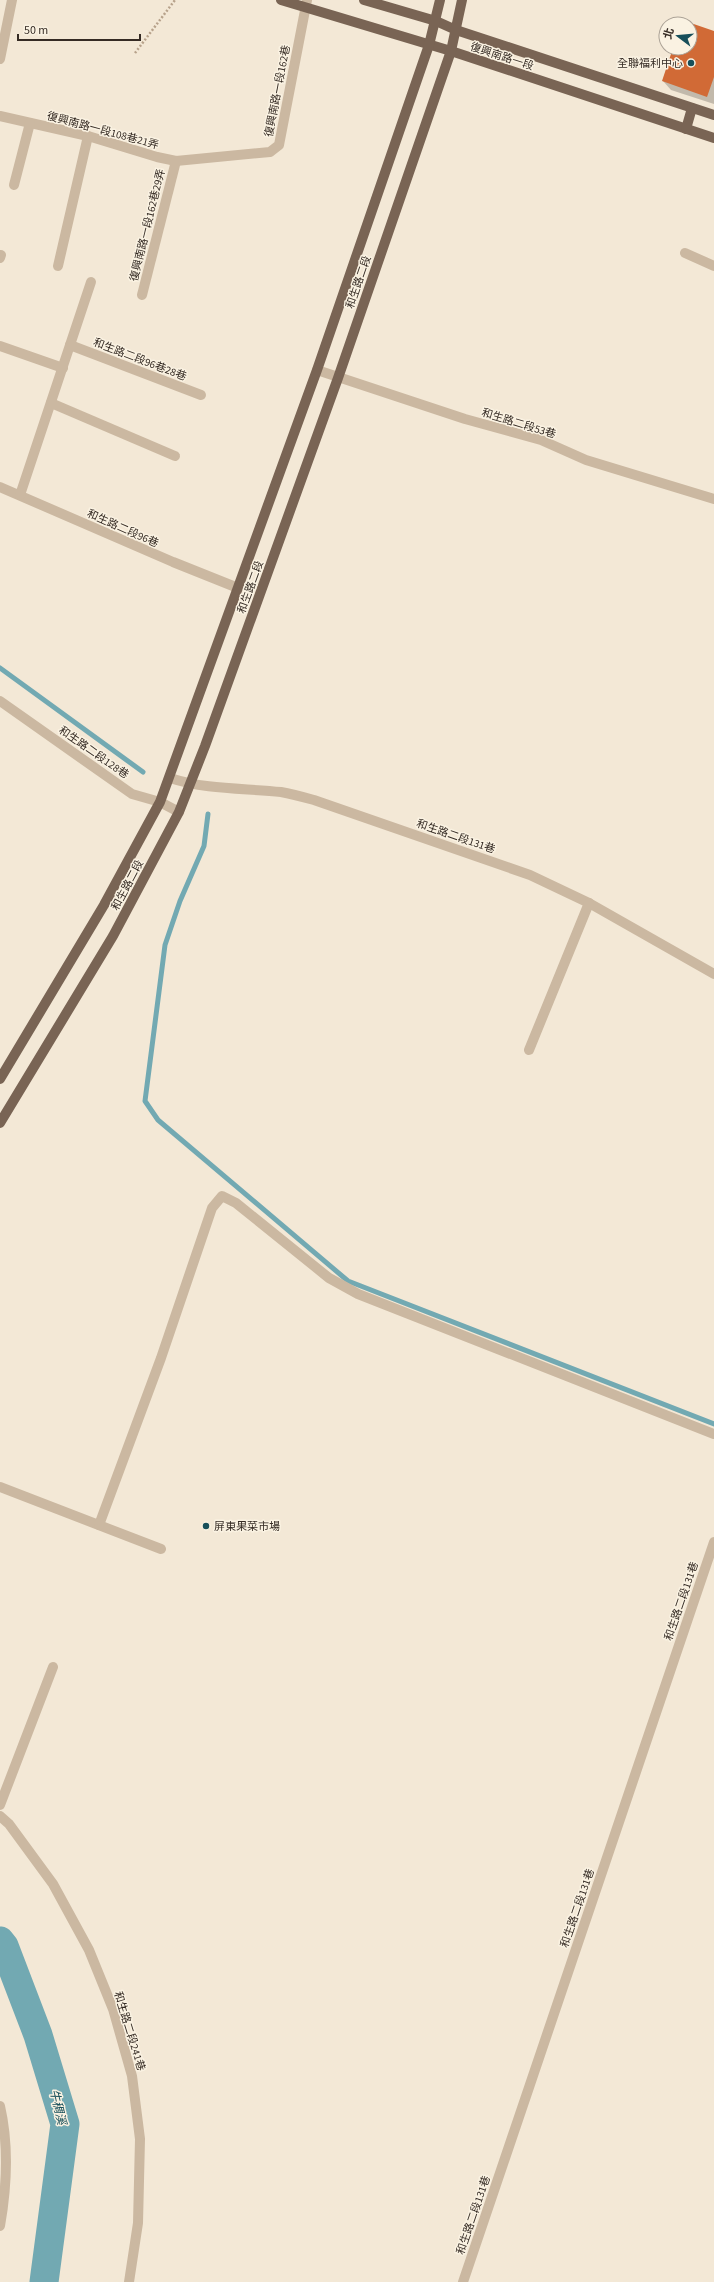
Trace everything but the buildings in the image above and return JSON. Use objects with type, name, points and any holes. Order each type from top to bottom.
[{"type":"main road","name":"復興南路一段","points":[[281,0],[306,4],[714,138]]},
{"type":"main road","name":"復興南路一段","points":[[364,0],[436,21],[456,30],[714,115]]},
{"type":"main road","name":"和生路二段","points":[[0,1079],[104,905],[160,802],[170,778],[317,370],[436,21],[440,0]]},
{"type":"main road","name":"和生路二段","points":[[0,1123],[113,936],[179,812],[338,378],[451,51],[462,0]]},
{"type":"main road","points":[[686,129],[692,108]]},
{"type":"street","points":[[0,59],[12,0]]},
{"type":"street","name":"復興南路一段162巷","points":[[176,160],[270,152],[279,145],[306,4]]},
{"type":"street","name":"復興南路一段108巷21弄","points":[[0,116],[88,136],[157,157],[176,160]]},
{"type":"street","points":[[14,185],[30,123]]},
{"type":"street","points":[[58,266],[88,136]]},
{"type":"street","name":"復興南路一段162巷29弄","points":[[142,295],[176,160]]},
{"type":"street","points":[[684,253],[714,266]]},
{"type":"street","points":[[20,495],[91,282]]},
{"type":"street","name":"和生路二段96巷28巷","points":[[70,345],[201,395]]},
{"type":"street","points":[[0,346],[63,368]]},
{"type":"street","name":"和生路二段53巷","points":[[317,370],[465,419],[541,440],[586,460],[714,499]]},
{"type":"street","points":[[51,403],[175,456]]},
{"type":"street","name":"和生路二段96巷","points":[[0,487],[173,562],[238,588]]},
{"type":"street","name":"和生路二段128巷","points":[[0,701],[132,794],[160,802],[179,812]]},
{"type":"street","name":"和生路二段131巷","points":[[170,778],[190,784],[233,790],[281,792],[314,800],[530,875],[589,903],[714,974]]},
{"type":"street","points":[[529,1050],[589,903]]},
{"type":"street","points":[[99,1525],[161,1358],[212,1208],[222,1196],[236,1202],[329,1278],[358,1294],[714,1434]]},
{"type":"street","points":[[0,1487],[161,1549]]},
{"type":"street","name":"和生路二段131巷","points":[[463,2282],[714,1542]]},
{"type":"street","points":[[0,1805],[52,1667]]},
{"type":"street","name":"和生路二段241巷","points":[[0,1816],[8,1824],[53,1884],[89,1950],[113,2009],[126,2054],[132,2076],[140,2139],[138,2224],[129,2282]]},
{"type":"street","points":[[0,2106],[5,2129],[6,2193],[0,2226]]},
{"type":"path","points":[[135,52],[175,0]]},
{"type":"waterway","points":[[0,668],[143,772]]},
{"type":"waterway","points":[[208,814],[204,846],[180,901],[165,945],[145,1101],[158,1120],[348,1281],[714,1424]]},
{"type":"waterway","name":"牛稠溪","points":[[0,1941],[4,1946],[38,2035],[65,2124],[44,2282]]},
{"type":"place","name":"全聯福利中心","points":[[691,63]]},
{"type":"place","name":"屏東果菜市場","points":[[206,1526]]}]
